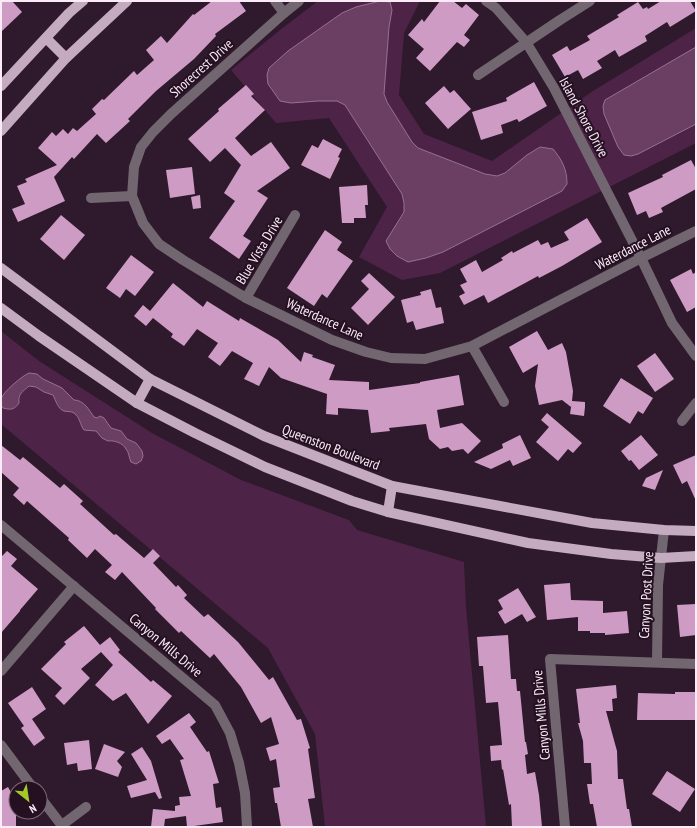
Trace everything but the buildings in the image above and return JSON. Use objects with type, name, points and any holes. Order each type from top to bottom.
[{"type":"main road","points":[[1,86],[83,1]]},
{"type":"main road","points":[[1,132],[66,58],[127,1]]},
{"type":"main road","points":[[46,38],[66,58]]},
{"type":"main road","name":"Queenston Boulevard","points":[[1,268],[150,379],[264,436],[392,486],[592,523],[664,530],[696,531]]},
{"type":"main road","points":[[1,308],[137,403],[195,434],[265,467],[352,501],[388,512],[528,543],[612,554],[661,558],[696,556]]},
{"type":"main road","points":[[137,403],[150,379]]},
{"type":"main road","points":[[388,512],[392,486]]},
{"type":"street","points":[[275,1],[284,13]]},
{"type":"street","name":"Shorecrest Drive","points":[[134,167],[141,147],[153,132],[171,114],[299,1]]},
{"type":"street","name":"Island Shore Drive","points":[[486,1],[496,8],[526,42],[554,88],[641,258],[672,323],[696,356]]},
{"type":"street","points":[[478,75],[590,1]]},
{"type":"street","name":"Waterdance Lane","points":[[134,167],[132,196],[143,223],[159,244],[246,298],[332,340],[366,352],[390,358],[425,359],[472,346],[696,231]]},
{"type":"street","points":[[91,198],[132,196]]},
{"type":"street","name":"Blue Vista Drive","points":[[246,298],[295,216]]},
{"type":"street","points":[[472,346],[504,402]]},
{"type":"street","points":[[682,421],[696,403]]},
{"type":"street","name":"Canyon Mills Drive","points":[[1,525],[215,705],[230,733],[240,763],[245,793],[246,827]]},
{"type":"street","name":"Canyon Post Drive","points":[[657,662],[658,585],[664,530]]},
{"type":"street","points":[[1,671],[74,586]]},
{"type":"street","name":"Canyon Mills Drive","points":[[565,827],[550,658],[657,662]]},
{"type":"street","points":[[657,662],[696,664]]},
{"type":"street","points":[[1,746],[28,780]]},
{"type":"street","points":[[48,808],[62,826],[86,807]]},
{"type":"shaded area","points":[[318,1],[420,1],[404,33],[399,95],[424,134],[492,161],[593,91],[696,28],[696,143],[440,273],[402,280],[359,257],[387,207],[329,118],[276,123],[231,70]]},
{"type":"shaded area","points":[[380,1],[390,2],[392,10],[389,27],[384,94],[387,102],[412,142],[418,148],[485,174],[497,176],[505,173],[527,155],[540,147],[553,149],[565,169],[567,184],[562,191],[443,252],[426,258],[408,262],[397,256],[390,249],[386,241],[404,212],[402,194],[345,105],[337,101],[291,103],[280,101],[268,84],[267,75],[269,68],[288,51],[342,13],[356,7]]},
{"type":"shaded area","points":[[696,47],[696,124],[638,154],[631,156],[624,155],[618,147],[604,114],[603,106],[605,100]]},
{"type":"shaded area","points":[[1,331],[39,361],[152,433],[241,480],[349,520],[357,530],[464,562],[466,608],[486,827],[325,827],[315,734],[268,648],[1,424]]},
{"type":"shaded area","points":[[29,373],[37,374],[43,379],[62,388],[74,400],[81,402],[94,417],[97,418],[100,416],[104,418],[111,428],[121,431],[127,439],[136,443],[142,451],[143,456],[141,461],[136,464],[131,462],[127,450],[121,444],[102,438],[96,431],[84,430],[79,419],[74,413],[62,410],[57,404],[53,395],[36,387],[29,386],[22,392],[19,397],[19,403],[16,407],[10,409],[3,408],[1,405],[2,396],[13,384]]}]
